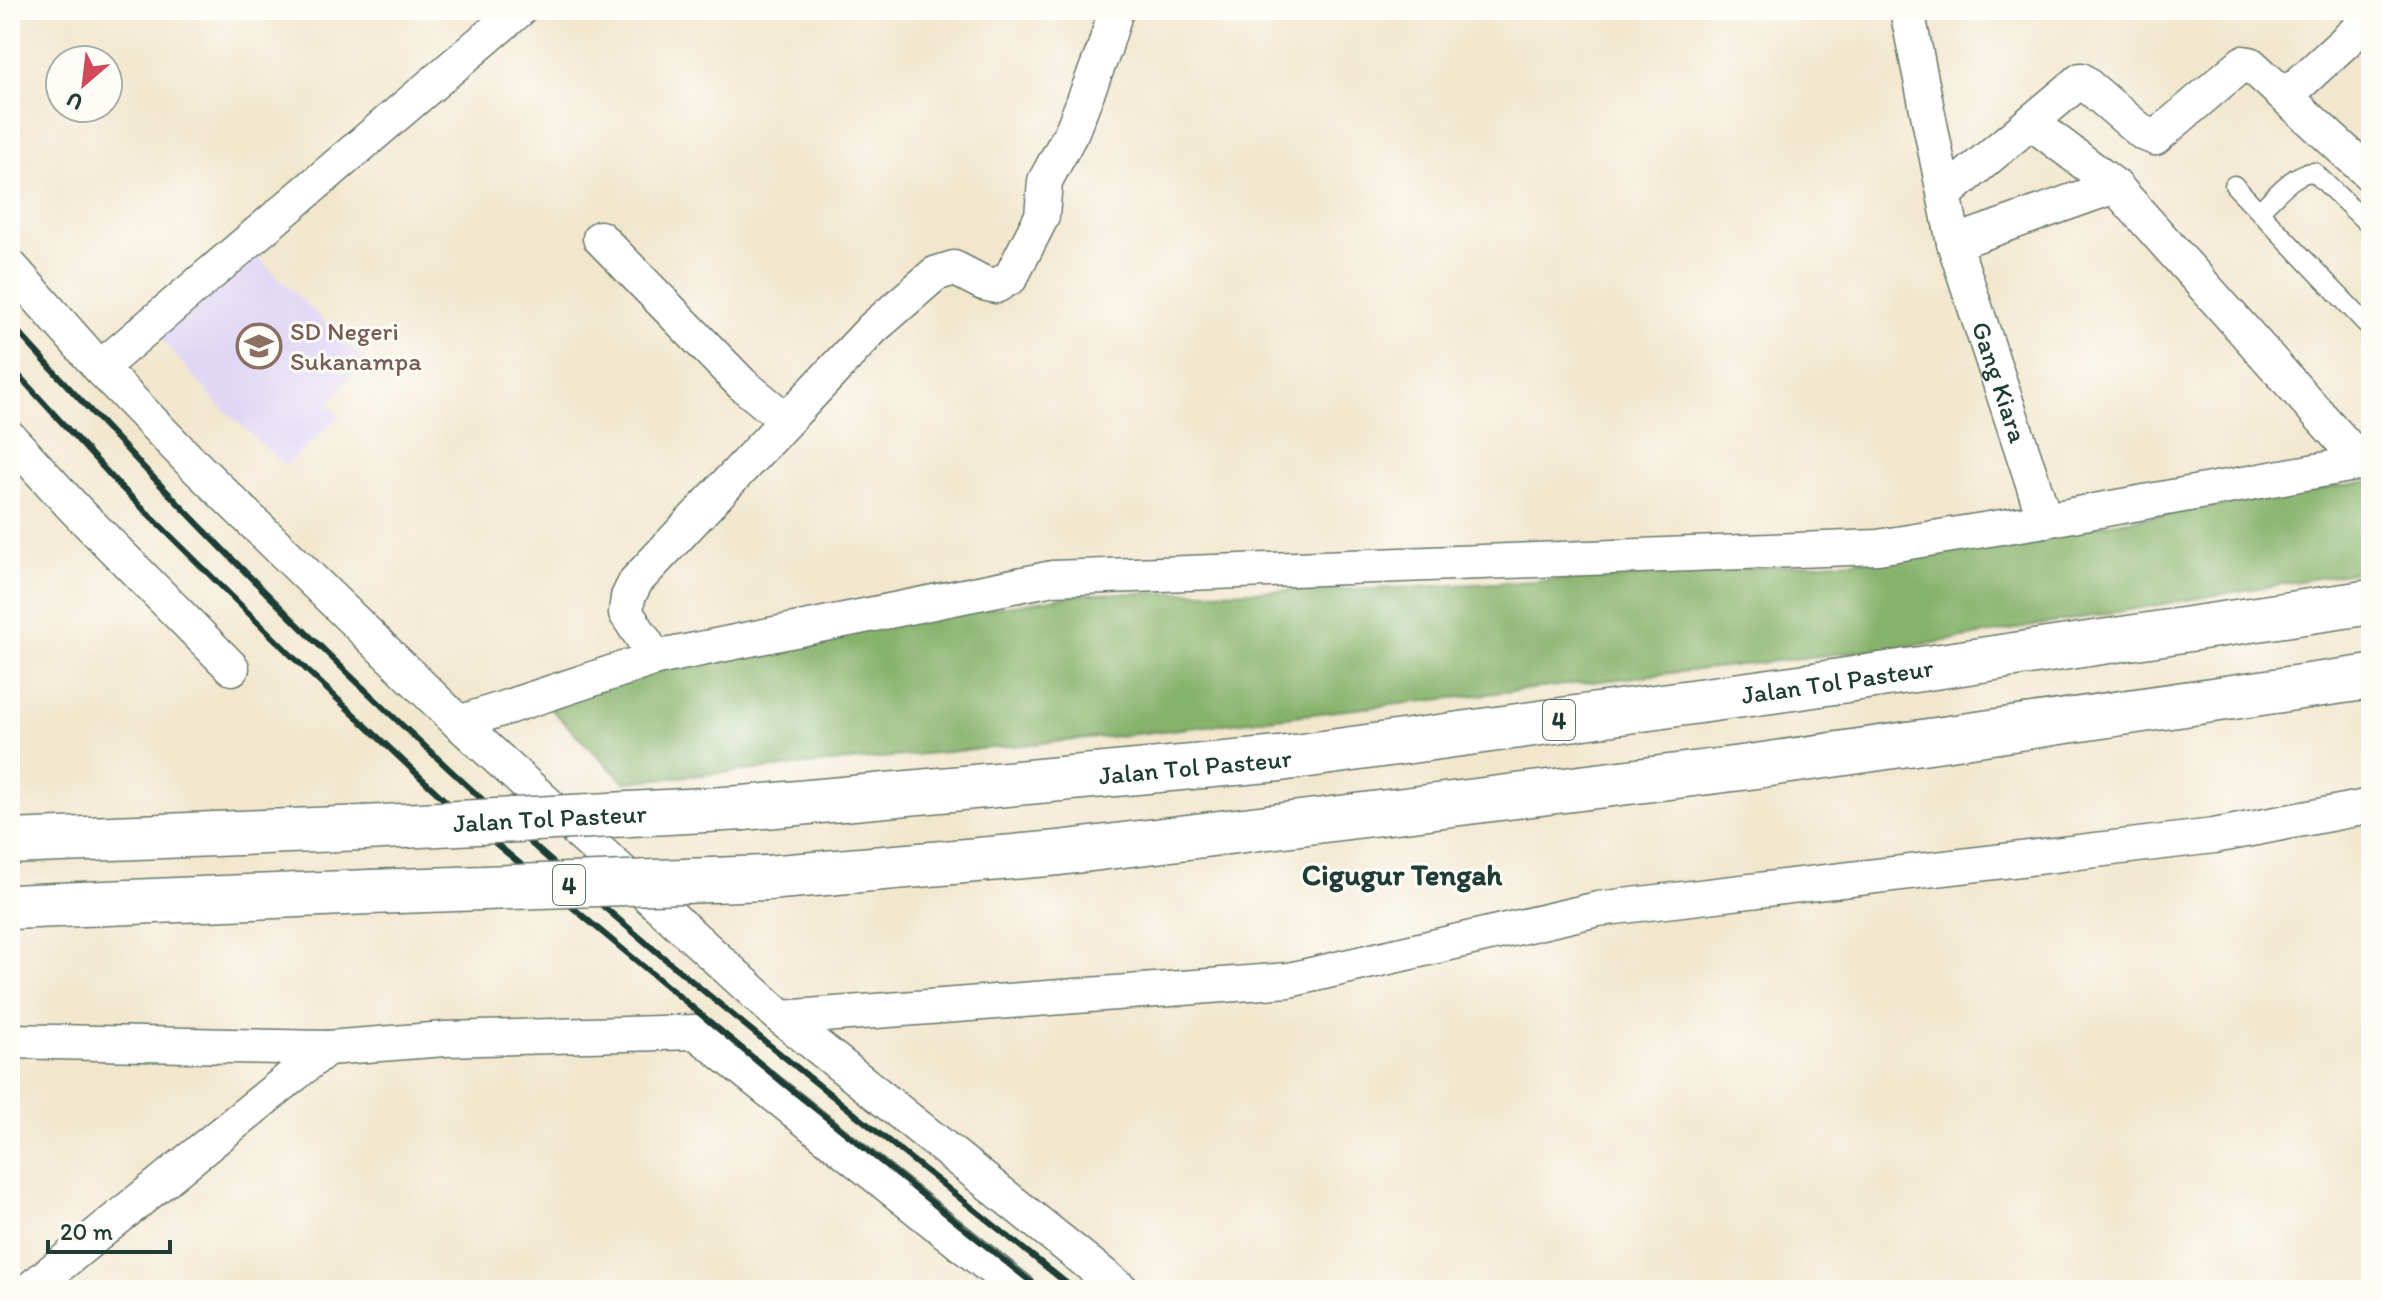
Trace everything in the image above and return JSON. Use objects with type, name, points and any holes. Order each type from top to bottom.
[{"type":"highway","name":"Jalan Tol Pasteur","points":[[10,842],[364,828],[743,808],[1280,759],[1816,685],[2371,602]]},
{"type":"highway","name":"4","points":[[10,907],[767,878],[1059,853],[1702,773],[2371,677]]},
{"type":"street","points":[[100,368],[519,10]]},
{"type":"street","points":[[656,658],[626,613],[628,597],[636,581],[785,419],[873,328],[935,274],[954,268],[996,286],[1011,277],[1042,216],[1045,181],[1072,131],[1116,10]]},
{"type":"street","name":"Gang Kiara","points":[[1907,10],[1954,243],[2045,520]]},
{"type":"street","points":[[2286,96],[2371,18]]},
{"type":"street","points":[[1945,194],[2081,80],[2143,133],[2155,138],[2243,63],[2250,64],[2371,175]]},
{"type":"street","points":[[2032,123],[2115,186],[2366,462]]},
{"type":"street","points":[[1954,243],[2115,186]]},
{"type":"street","points":[[600,238],[742,384],[785,419]]},
{"type":"street","points":[[10,266],[100,368],[189,460],[459,723],[782,1018],[1122,1290]]},
{"type":"street","points":[[10,438],[74,508],[232,668]]},
{"type":"street","points":[[459,723],[656,658],[1053,578],[1878,547],[2366,462]]},
{"type":"street","points":[[782,1018],[1289,980],[1598,909],[2214,836],[2371,806]]},
{"type":"street","points":[[10,1041],[327,1048],[445,1039],[696,1032],[1019,1290]]},
{"type":"street","points":[[29,1290],[327,1048]]},
{"type":"lane","points":[[2259,211],[2297,176],[2314,172],[2371,227]]},
{"type":"lane","points":[[2234,185],[2371,329]]},
{"type":"shaded area","name":"SD Negeri Sukanampa","points":[[249,249],[365,361],[327,404],[340,416],[285,466],[214,400],[155,331]]},
{"type":"green space","points":[[2371,481],[2371,569],[1933,643],[1118,736],[624,782],[546,704],[691,660],[1084,594],[1374,589],[1640,576],[1895,558]]},
{"type":"railway","points":[[10,323],[236,563],[473,791],[694,983],[1075,1290]]},
{"type":"railway","points":[[10,366],[121,487],[294,658],[452,807],[782,1082],[1041,1290]]},
{"type":"place","name":"SD Negeri Sukanampa","points":[[259,346]]},
{"type":"district","name":"Cigugur Tengah","points":[[1402,874]]}]
